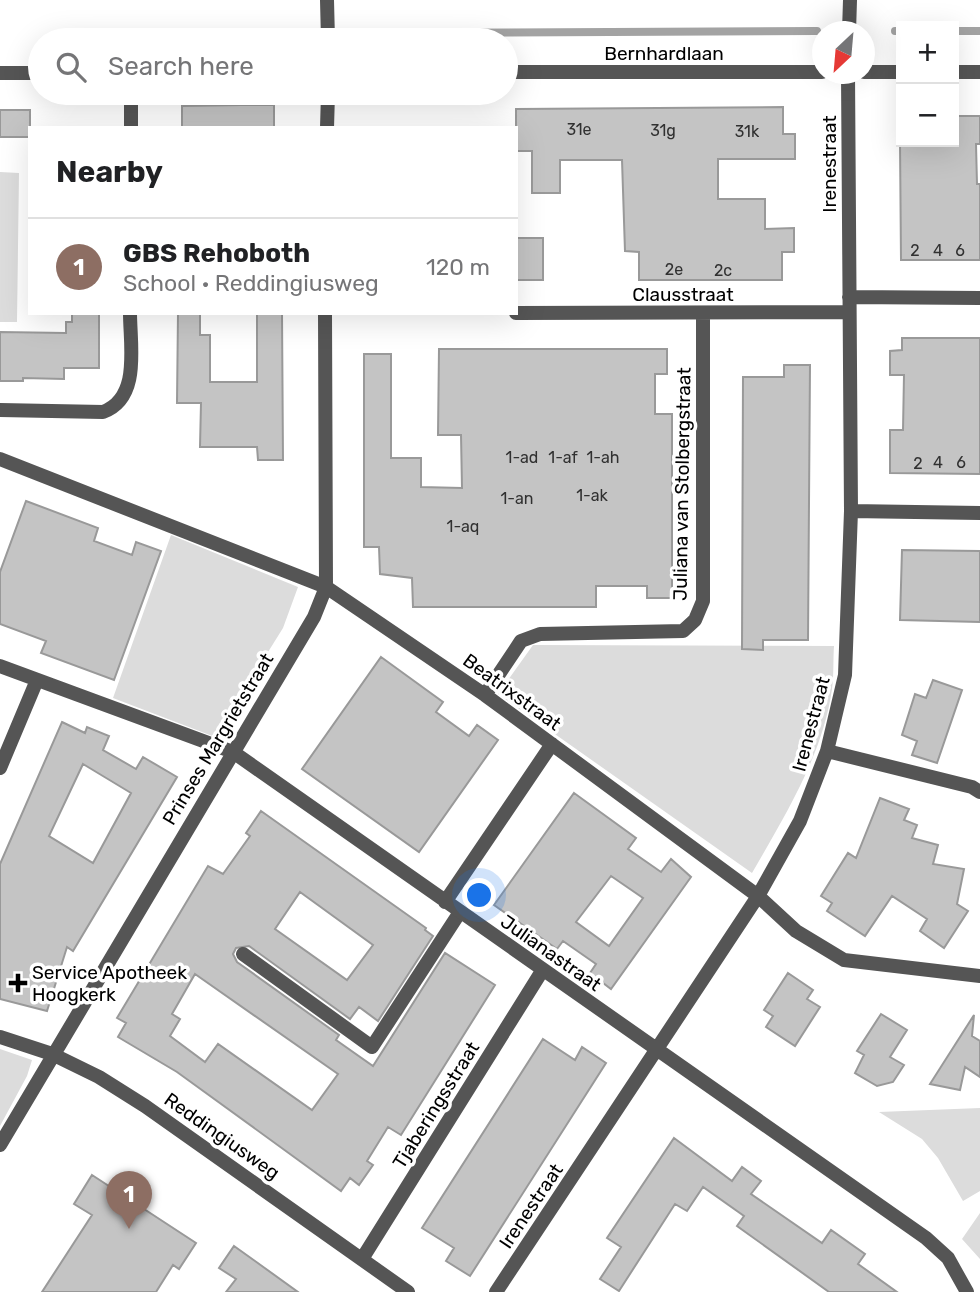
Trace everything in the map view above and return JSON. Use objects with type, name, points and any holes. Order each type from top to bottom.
[{"type":"street","points":[[327,0],[328,28]]},
{"type":"street","points":[[849,21],[850,0]]},
{"type":"street","name":"Bernhardlaan","points":[[518,72],[812,72]]},
{"type":"street","points":[[875,72],[896,72]]},
{"type":"street","points":[[959,72],[980,72]]},
{"type":"street","points":[[0,73],[28,73]]},
{"type":"street","name":"Irenestraat","points":[[496,1292],[658,1051],[758,896],[800,821],[827,751],[845,675],[851,511],[848,84]]},
{"type":"street","points":[[131,105],[131,126]]},
{"type":"street","points":[[327,126],[328,105]]},
{"type":"street","points":[[849,297],[980,298]]},
{"type":"street","name":"Clausstraat","points":[[518,313],[849,312]]},
{"type":"street","name":"Juliana van Stolbergstraat","points":[[485,695],[521,641],[540,634],[683,631],[695,620],[703,601],[703,313]]},
{"type":"street","points":[[0,410],[103,412],[115,408],[130,383],[130,315]]},
{"type":"street","name":"Prinses Margrietstraat","points":[[0,1145],[314,617],[326,587],[325,315]]},
{"type":"street","name":"Beatrixstraat","points":[[0,458],[326,587],[485,695],[758,896],[796,931],[844,960],[980,975]]},
{"type":"street","points":[[851,511],[980,513]]},
{"type":"street","name":"Julianastraat","points":[[0,666],[233,752],[926,1238],[948,1258],[967,1292]]},
{"type":"street","points":[[0,768],[37,680]]},
{"type":"street","points":[[444,902],[552,744]]},
{"type":"street","points":[[827,751],[972,787],[980,792]]},
{"type":"street","points":[[243,954],[372,1047],[460,912]]},
{"type":"street","name":"Tjaberingsstraat","points":[[362,1259],[542,971]]},
{"type":"street","name":"Reddingiusweg","points":[[0,1037],[52,1054],[99,1077],[145,1106],[408,1292]]},
{"type":"shaded area","points":[[0,172],[19,173],[17,322],[0,322]]},
{"type":"shaded area","points":[[171,535],[298,587],[283,628],[215,737],[113,698]]},
{"type":"shaded area","points":[[533,645],[834,646],[832,689],[820,738],[801,785],[752,873],[498,694]]},
{"type":"shaded area","points":[[0,1049],[32,1060],[27,1076],[0,1126]]},
{"type":"shaded area","points":[[980,1108],[980,1191],[963,1201],[938,1158],[922,1139],[879,1112]]},
{"type":"shaded area","points":[[980,1213],[980,1259],[962,1239]]},
{"type":"building","points":[[274,105],[274,126],[182,126],[182,106]]},
{"type":"building","points":[[783,107],[783,134],[795,134],[795,159],[718,159],[718,199],[765,199],[765,229],[794,228],[794,252],[782,252],[782,280],[639,280],[639,252],[625,251],[622,160],[560,160],[560,193],[532,193],[532,151],[518,151],[516,109]]},
{"type":"building","points":[[0,110],[30,110],[28,137],[0,137]]},
{"type":"building","points":[[959,116],[980,116],[980,144],[976,144],[977,184],[980,184],[980,260],[901,260],[900,147],[959,147]]},
{"type":"building","points":[[518,238],[543,238],[543,280],[518,280]]},
{"type":"building","points":[[72,315],[99,315],[99,368],[64,368],[64,379],[23,378],[23,381],[0,381],[0,332],[66,333],[66,322],[72,322]]},
{"type":"building","points":[[178,315],[200,315],[200,335],[210,335],[210,382],[257,382],[257,315],[282,315],[283,460],[258,460],[257,447],[200,447],[201,403],[177,403]]},
{"type":"building","points":[[902,338],[980,338],[980,474],[890,473],[890,430],[903,430],[904,375],[890,375],[890,351],[902,350]]},
{"type":"building","points":[[439,349],[667,349],[667,374],[655,374],[655,414],[672,414],[672,598],[647,598],[647,586],[596,586],[596,607],[413,607],[412,578],[380,574],[379,547],[364,547],[364,354],[391,354],[391,458],[421,458],[421,487],[462,488],[461,435],[438,435]]},
{"type":"building","points":[[784,365],[810,365],[808,640],[763,640],[763,650],[742,649],[743,377],[784,377]]},
{"type":"building","points":[[26,501],[98,528],[94,541],[132,555],[136,542],[161,551],[114,680],[41,653],[46,641],[0,624],[0,572]]},
{"type":"building","points":[[902,550],[980,551],[980,622],[900,620]]},
{"type":"building","points":[[381,657],[443,702],[436,712],[469,736],[477,725],[498,740],[419,852],[302,769]]},
{"type":"building","points":[[933,680],[962,690],[937,763],[912,755],[917,741],[902,735],[915,694],[926,698]]},
{"type":"building","points":[[62,722],[85,733],[87,727],[109,736],[103,750],[136,769],[143,757],[177,777],[73,951],[67,947],[47,1011],[0,999],[0,864]],"holes":[[[83,764],[131,793],[93,863],[49,836]]]},
{"type":"building","points":[[574,793],[636,838],[628,849],[661,872],[671,859],[691,877],[611,989],[590,973],[596,964],[563,941],[557,949],[494,905]],"holes":[[[611,876],[643,898],[609,946],[576,922]]]},
{"type":"building","points":[[880,798],[909,809],[904,820],[917,825],[912,838],[938,845],[933,864],[964,869],[957,904],[968,911],[944,948],[920,931],[927,919],[892,896],[865,936],[827,911],[832,903],[821,896],[848,853],[856,858]]},
{"type":"building","points":[[261,811],[426,928],[433,936],[378,1021],[359,1007],[350,1019],[249,946],[236,948],[233,954],[237,962],[339,1035],[336,1040],[373,1066],[445,953],[495,985],[401,1135],[388,1127],[367,1161],[373,1165],[359,1185],[350,1178],[341,1191],[177,1072],[118,1037],[126,1023],[117,1018],[208,866],[223,874],[250,836],[246,833]],"holes":[[[300,892],[373,945],[347,980],[275,929]],[[195,974],[338,1074],[312,1110],[218,1044],[205,1062],[170,1036],[180,1019],[172,1014]]]},
{"type":"building","points":[[788,973],[813,990],[807,999],[820,1007],[795,1046],[766,1027],[773,1016],[764,1010]]},
{"type":"building","points":[[881,1014],[907,1030],[890,1057],[904,1065],[893,1082],[877,1086],[855,1073],[864,1055],[857,1051]]},
{"type":"building","points":[[974,1015],[972,1036],[980,1041],[980,1077],[965,1067],[960,1090],[930,1084]]},
{"type":"building","points":[[543,1039],[575,1060],[582,1047],[606,1063],[470,1276],[446,1261],[454,1248],[422,1228]]},
{"type":"building","points":[[674,1138],[732,1181],[742,1167],[761,1181],[751,1194],[822,1243],[831,1230],[865,1254],[858,1264],[897,1292],[829,1292],[737,1226],[744,1216],[703,1187],[687,1211],[675,1204],[619,1291],[600,1279],[621,1247],[607,1238]]},
{"type":"building","points":[[92,1175],[196,1243],[179,1269],[173,1265],[156,1292],[42,1292],[92,1215],[74,1204]]},
{"type":"building","points":[[234,1246],[298,1292],[226,1292],[236,1279],[219,1268]]},
{"type":"waterway","points":[[518,32],[812,31]]},
{"type":"waterway","points":[[959,31],[980,31]]},
{"type":"place","name":"Service Apotheek Hoogkerk","points":[[18,983]]},
{"type":"place","name":"GBS Rehoboth","points":[[129,1229]]}]
